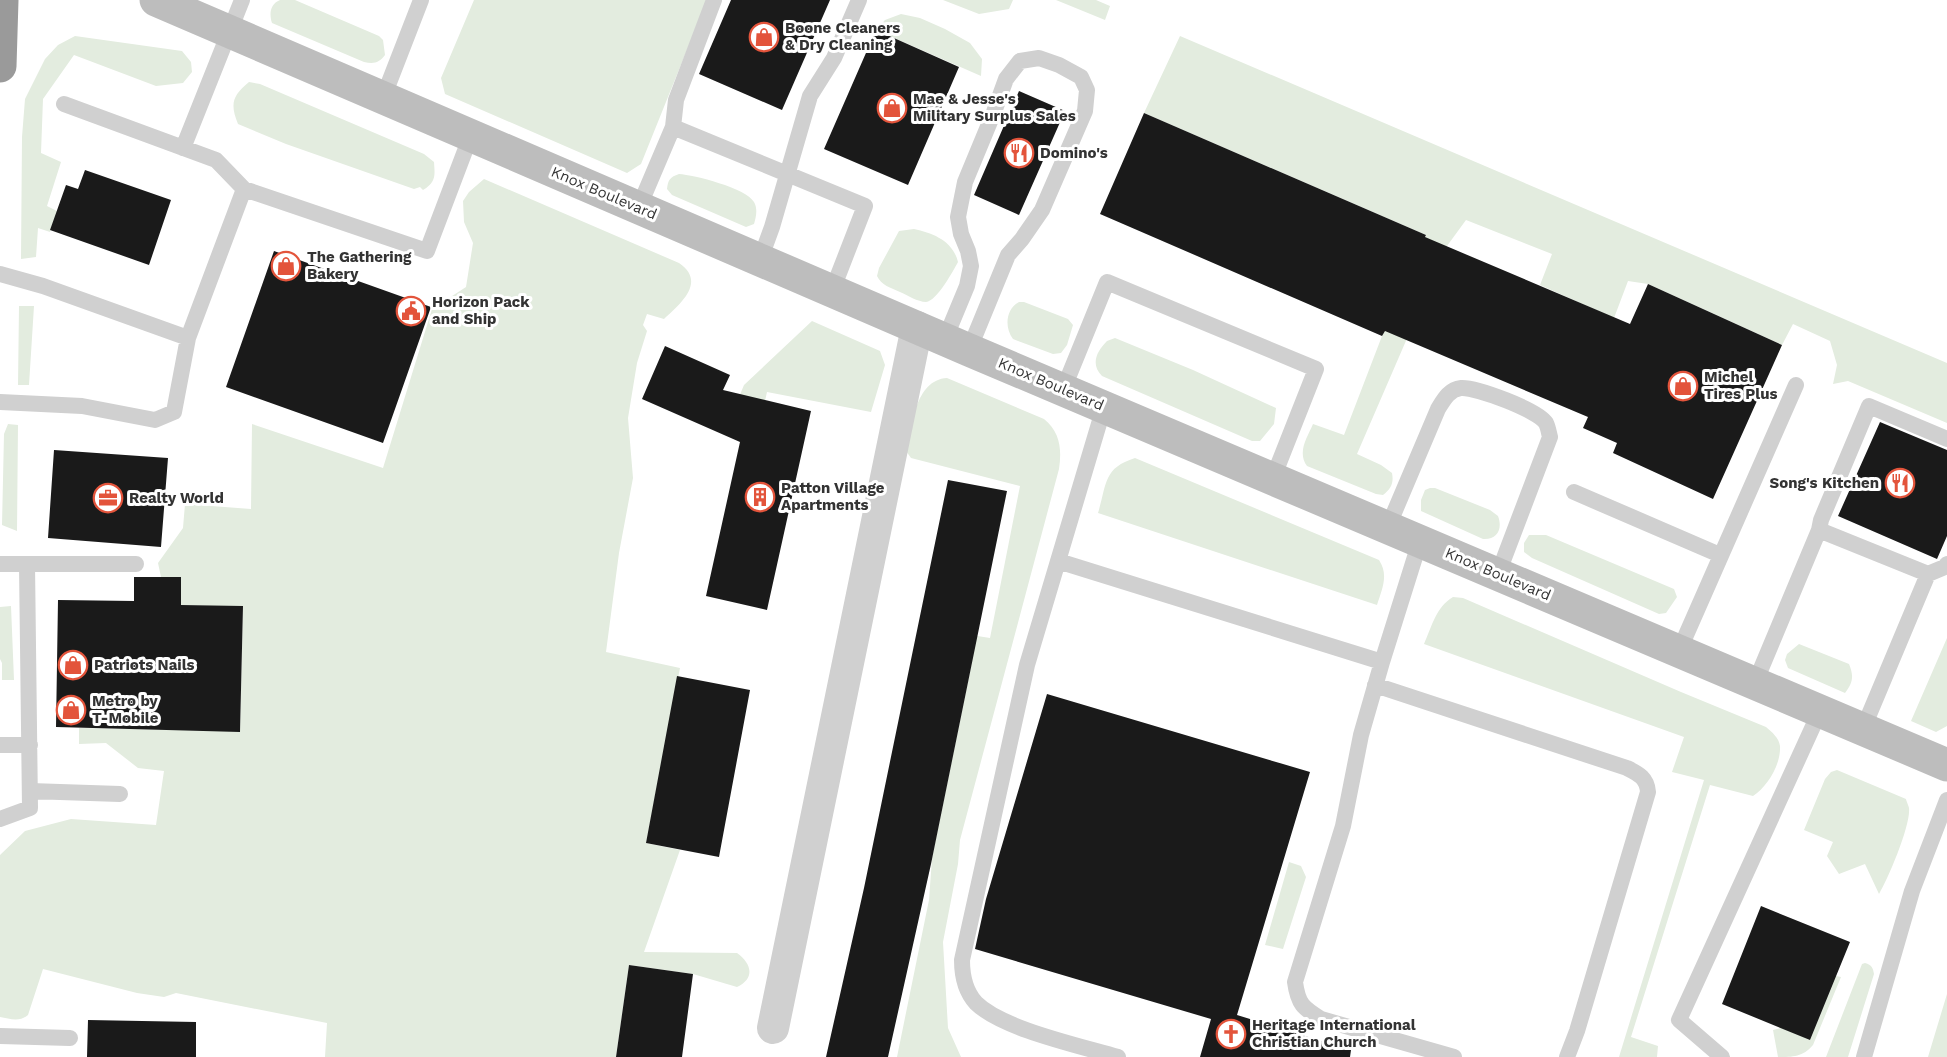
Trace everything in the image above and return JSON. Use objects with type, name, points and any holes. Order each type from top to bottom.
[{"type":"highway","points":[[0,66],[2,0]]},
{"type":"main road","name":"Knox Boulevard","points":[[156,0],[1063,390],[1947,765]]},
{"type":"street","points":[[773,1028],[944,339]]},
{"type":"lane","points":[[183,148],[242,0]]},
{"type":"lane","points":[[384,98],[421,0]]},
{"type":"lane","points":[[639,207],[673,127],[676,100],[714,0]]},
{"type":"lane","points":[[760,260],[810,96],[834,58],[859,0]]},
{"type":"lane","points":[[1039,58],[1059,65],[1081,77],[1087,90],[1085,111],[1042,210],[944,339],[967,286],[970,266],[968,250],[961,234],[958,217],[964,182],[1006,79],[1020,61],[1039,58]]},
{"type":"lane","points":[[64,104],[216,160],[244,189],[428,251],[471,135]]},
{"type":"lane","points":[[673,127],[866,206],[832,291]]},
{"type":"lane","points":[[0,402],[82,406],[154,420],[174,412],[188,338],[244,189]]},
{"type":"lane","points":[[0,274],[43,286],[188,338]]},
{"type":"lane","points":[[1063,390],[1107,282],[1316,369],[1273,478]]},
{"type":"lane","points":[[1679,651],[1796,385]]},
{"type":"lane","points":[[1388,528],[1438,410],[1447,395],[1459,388],[1478,390],[1533,413],[1545,422],[1550,437],[1498,574]]},
{"type":"lane","points":[[1755,683],[1869,406],[1947,439]]},
{"type":"lane","points":[[1104,407],[1027,665],[962,960],[962,973],[975,1002],[996,1018],[1118,1057]]},
{"type":"lane","points":[[1574,492],[1720,555]]},
{"type":"lane","points":[[1819,530],[1928,574],[1946,567],[1947,564]]},
{"type":"lane","points":[[1420,541],[1375,685],[1361,735],[1343,826],[1295,982],[1298,999],[1306,1010],[1322,1019],[1454,1057]]},
{"type":"lane","points":[[1058,561],[1382,662]]},
{"type":"lane","points":[[0,564],[136,564]]},
{"type":"lane","points":[[0,819],[30,808],[27,564]]},
{"type":"lane","points":[[1863,729],[1928,574]]},
{"type":"lane","points":[[1375,685],[1627,768],[1641,775],[1648,783],[1648,792],[1577,1031],[1567,1057]]},
{"type":"lane","points":[[1722,1057],[1679,1020],[1820,711]]},
{"type":"lane","points":[[0,745],[30,745]]},
{"type":"lane","points":[[30,791],[120,794]]},
{"type":"lane","points":[[1864,1057],[1912,891],[1947,800]]},
{"type":"lane","points":[[0,1036],[70,1038]]},
{"type":"shaded area","points":[[280,0],[295,0],[379,36],[383,40],[385,55],[376,62],[364,62],[272,23],[271,10]]},
{"type":"shaded area","points":[[474,0],[707,0],[641,164],[627,173],[445,94],[441,78]]},
{"type":"shaded area","points":[[943,0],[1013,0],[1009,9],[979,14]]},
{"type":"shaded area","points":[[1056,0],[1096,0],[1110,6],[1105,20]]},
{"type":"shaded area","points":[[901,14],[920,18],[970,43],[982,59],[981,76],[876,30],[885,20]]},
{"type":"shaded area","points":[[75,36],[182,51],[191,62],[192,72],[183,83],[156,86],[74,55],[43,99],[41,153],[61,162],[47,206],[57,211],[50,232],[38,228],[36,257],[21,259],[22,137],[25,99],[45,59],[58,45]]},
{"type":"shaded area","points":[[1180,36],[1947,363],[1947,423],[1848,381],[1833,384],[1837,365],[1830,341],[1793,324],[1782,345],[1648,284],[1628,281],[1614,318],[1540,285],[1552,254],[1466,220],[1447,246],[1357,454],[1392,473],[1393,480],[1390,488],[1383,495],[1376,494],[1307,466],[1303,450],[1313,424],[1344,435],[1382,336],[1426,235],[1144,113]]},
{"type":"shaded area","points":[[249,82],[260,84],[424,154],[434,162],[432,181],[423,190],[420,187],[414,189],[286,144],[238,124],[233,106],[234,101]]},
{"type":"shaded area","points":[[679,174],[719,183],[749,197],[756,207],[754,224],[746,227],[672,195],[667,189],[668,183],[670,179]]},
{"type":"shaded area","points":[[484,179],[679,263],[687,270],[691,278],[688,293],[677,307],[664,319],[647,314],[643,325],[647,331],[637,363],[628,418],[633,478],[619,553],[606,652],[680,668],[646,843],[680,850],[644,952],[737,953],[748,966],[747,979],[737,987],[693,974],[629,965],[616,1057],[325,1057],[327,1023],[176,993],[164,997],[137,993],[43,969],[28,1015],[18,1019],[0,1017],[0,855],[25,831],[71,819],[156,825],[164,771],[138,768],[106,743],[79,744],[79,728],[240,731],[243,607],[181,605],[181,577],[161,577],[158,563],[183,528],[185,504],[251,509],[252,424],[383,468],[432,309],[466,287],[473,243],[464,222],[463,201],[469,192]]},
{"type":"shaded area","points":[[914,229],[947,243],[958,262],[940,291],[926,302],[916,300],[887,286],[877,276],[899,231]]},
{"type":"shaded area","points":[[1019,302],[1068,319],[1073,325],[1067,345],[1061,353],[1053,354],[1013,339],[1008,329],[1008,319],[1011,309]]},
{"type":"shaded area","points":[[19,306],[34,306],[29,385],[18,385]]},
{"type":"shaded area","points":[[812,321],[880,351],[885,365],[871,412],[767,392],[765,401],[739,397],[744,385]]},
{"type":"shaded area","points":[[1115,338],[1276,408],[1274,424],[1260,441],[1252,441],[1102,376],[1096,367],[1096,358],[1107,341]]},
{"type":"shaded area","points":[[947,378],[1044,419],[1057,435],[1060,462],[960,840],[958,864],[943,942],[948,1028],[961,1057],[897,1057],[929,900],[932,858],[972,662],[921,627],[990,638],[1020,486],[911,458],[906,451],[913,417],[922,395],[936,381]]},
{"type":"shaded area","points":[[8,424],[18,425],[17,531],[2,525],[4,434]]},
{"type":"shaded area","points":[[1135,458],[1379,560],[1384,577],[1377,605],[1098,513],[1105,485],[1112,472]]},
{"type":"shaded area","points":[[1430,488],[1490,510],[1498,516],[1500,525],[1498,533],[1492,538],[1483,539],[1421,511],[1421,500],[1425,490]]},
{"type":"shaded area","points":[[1529,535],[1546,535],[1674,589],[1677,597],[1666,613],[1659,614],[1532,558],[1524,552],[1524,543]]},
{"type":"shaded area","points":[[1453,597],[1463,598],[1766,727],[1778,740],[1780,753],[1776,768],[1768,781],[1753,796],[1710,785],[1631,1037],[1658,1046],[1657,1057],[1619,1057],[1704,780],[1672,772],[1684,737],[1424,644],[1438,612]]},
{"type":"shaded area","points":[[11,606],[14,680],[2,680],[0,607]]},
{"type":"shaded area","points":[[1947,638],[1947,726],[1936,732],[1911,721]]},
{"type":"shaded area","points":[[1799,644],[1849,664],[1852,679],[1845,693],[1788,668],[1785,660],[1787,654]]},
{"type":"shaded area","points":[[1837,770],[1906,799],[1909,806],[1903,839],[1879,894],[1865,864],[1839,874],[1827,856],[1833,842],[1804,830],[1825,779],[1831,772]]},
{"type":"shaded area","points":[[1289,862],[1301,866],[1306,877],[1283,949],[1265,945]]},
{"type":"shaded area","points":[[1865,963],[1872,967],[1874,974],[1848,1057],[1826,1057],[1862,964]]},
{"type":"shaded area","points":[[1836,976],[1841,977],[1813,1045],[1797,1056],[1778,1057],[1773,1030],[1781,1028]]},
{"type":"shaded area","points":[[1947,994],[1947,1057],[1928,1057]]},
{"type":"building","name":"Boone Cleaners & Dry Cleaning","points":[[731,0],[830,0],[782,110],[699,74]]},
{"type":"building","name":"Mae & Jesse's Military Surplus Sales","points":[[876,30],[959,67],[908,185],[824,149]]},
{"type":"building","name":"Domino's","points":[[1019,91],[1065,111],[1019,215],[974,195]]},
{"type":"building","points":[[1144,113],[1426,235],[1425,237],[1630,324],[1648,284],[1782,345],[1713,499],[1613,453],[1617,443],[1583,428],[1588,417],[1385,331],[1382,336],[1100,214]]},
{"type":"building","points":[[85,170],[171,200],[149,265],[50,230],[66,185],[78,189]]},
{"type":"building","points":[[274,251],[431,307],[383,443],[226,387]]},
{"type":"building","name":"Patton Village Apartments","points":[[665,346],[730,375],[723,390],[811,411],[767,610],[706,596],[740,442],[642,399]]},
{"type":"building","name":"Song's Kitchen","points":[[1880,422],[1947,450],[1947,536],[1937,559],[1838,516]]},
{"type":"building","name":"Realty World","points":[[54,450],[168,458],[161,547],[48,538]]},
{"type":"building","points":[[948,480],[1007,491],[931,864],[888,1057],[826,1057],[864,888]]},
{"type":"building","points":[[134,577],[181,577],[181,605],[243,606],[240,732],[56,727],[58,600],[134,601]]},
{"type":"building","points":[[677,676],[750,690],[719,857],[646,843]]},
{"type":"building","points":[[1047,694],[1310,772],[1237,1015],[1351,1050],[1350,1057],[1200,1057],[1211,1019],[975,949],[986,899]]},
{"type":"building","points":[[1761,906],[1850,942],[1810,1040],[1722,1004]]},
{"type":"building","points":[[629,965],[693,974],[682,1057],[616,1057]]},
{"type":"building","points":[[88,1020],[196,1022],[196,1057],[87,1057]]},
{"type":"place","name":"Boone Cleaners & Dry Cleaning","points":[[764,37]]},
{"type":"place","name":"Mae & Jesse's Military Surplus Sales","points":[[892,108]]},
{"type":"place","name":"Domino's","points":[[1019,153]]},
{"type":"place","name":"The Gathering Bakery","points":[[286,266]]},
{"type":"place","name":"Horizon Pack and Ship","points":[[411,311]]},
{"type":"place","name":"Michel Tires Plus","points":[[1683,386]]},
{"type":"place","name":"Song's Kitchen","points":[[1900,483]]},
{"type":"place","name":"Patton Village Apartments","points":[[760,497]]},
{"type":"place","name":"Realty World","points":[[108,498]]},
{"type":"place","name":"Patriots Nails","points":[[73,665]]},
{"type":"place","name":"Metro by T-Mobile","points":[[71,710]]},
{"type":"place","name":"Heritage International Christian Church","points":[[1231,1034]]}]
